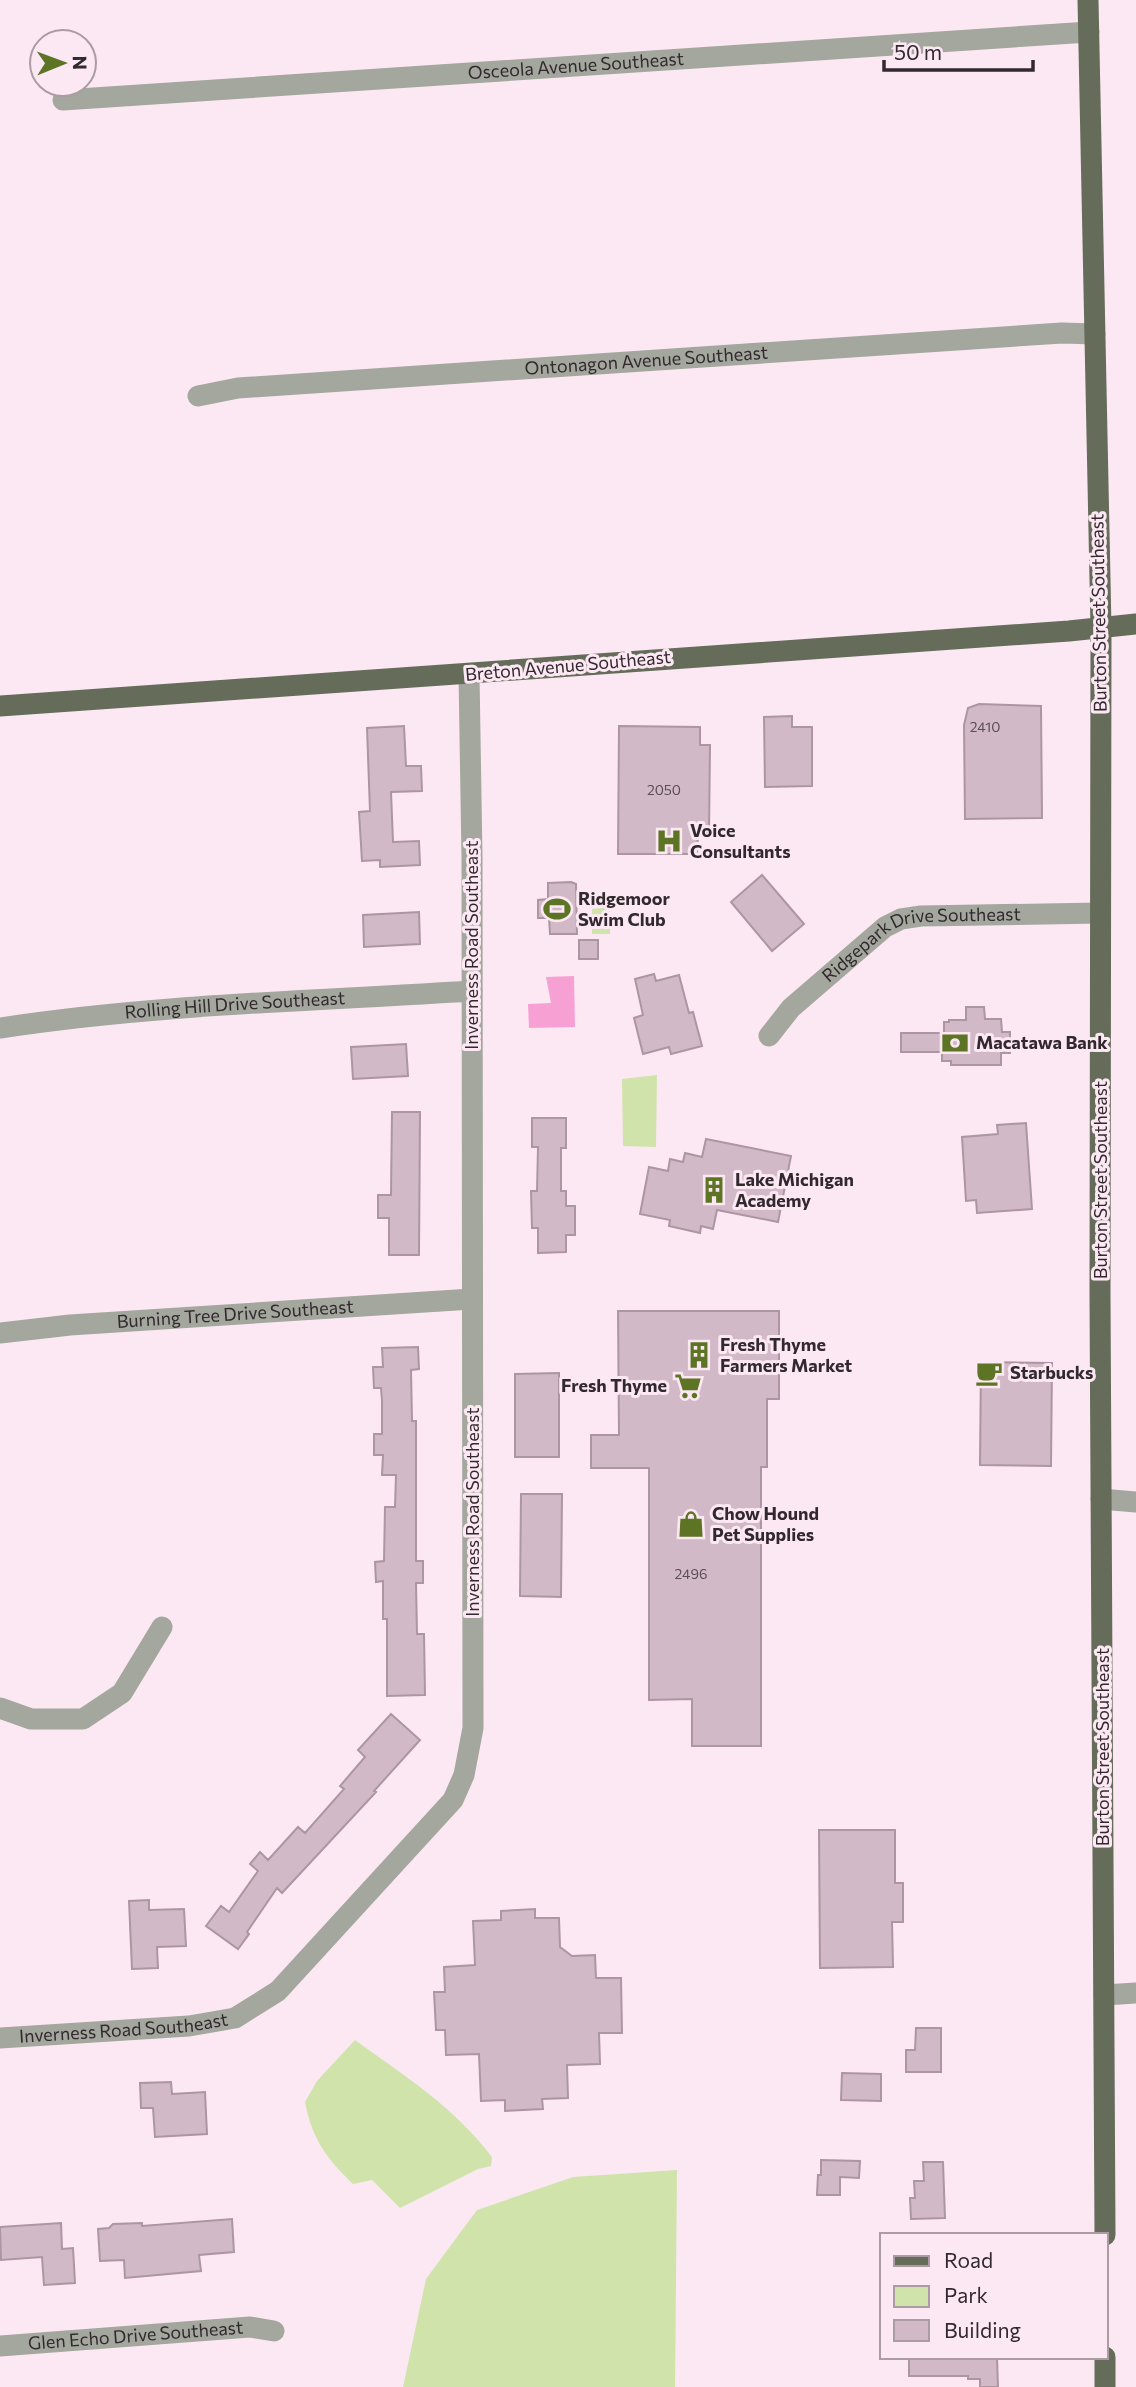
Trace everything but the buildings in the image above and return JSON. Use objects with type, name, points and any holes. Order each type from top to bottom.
[{"type":"main road","name":"Burton Street Southeast","points":[[1088,0],[1101,628],[1101,1499],[1105,2233]]},
{"type":"main road","name":"Breton Avenue Southeast","points":[[0,706],[1136,624]]},
{"type":"main road","points":[[1105,2359],[1105,2387]]},
{"type":"street","name":"Osceola Avenue Southeast","points":[[63,100],[1089,32]]},
{"type":"street","name":"Ontonagon Avenue Southeast","points":[[198,396],[238,388],[1034,334],[1095,334]]},
{"type":"street","name":"Inverness Road Southeast","points":[[0,2038],[189,2026],[235,2018],[278,1991],[453,1800],[464,1775],[473,1728],[469,674]]},
{"type":"street","name":"Ridgepark Drive Southeast","points":[[769,1036],[791,1008],[893,922],[921,916],[1100,913]]},
{"type":"street","name":"Rolling Hill Drive Southeast","points":[[0,1028],[62,1018],[199,1007],[472,991]]},
{"type":"street","name":"Burning Tree Drive Southeast","points":[[0,1334],[70,1325],[472,1299]]},
{"type":"street","points":[[1101,1499],[1136,1503]]},
{"type":"street","points":[[0,1707],[31,1719],[83,1719],[122,1693],[162,1627]]},
{"type":"street","points":[[1104,1995],[1136,1993]]},
{"type":"street","name":"Glen Echo Drive Southeast","points":[[0,2346],[250,2327],[274,2332]]},
{"type":"green space","points":[[602,898],[610,899],[610,934],[592,934],[592,909],[602,908]]},
{"type":"green space","points":[[657,1075],[656,1147],[623,1146],[622,1079]]},
{"type":"green space","points":[[355,2040],[445,2107],[492,2157],[491,2166],[478,2169],[400,2208],[372,2180],[353,2184],[316,2138],[305,2102],[317,2081]]},
{"type":"green space","points":[[677,2170],[675,2387],[403,2387],[426,2279],[477,2210],[573,2177]]},
{"type":"shaded area","points":[[574,976],[575,1027],[529,1028],[528,1004],[551,1003],[546,977]]},
{"type":"place","name":"Voice Consultants","points":[[669,841]]},
{"type":"place","name":"Ridgemoor Swim Club","points":[[557,909]]},
{"type":"place","name":"Macatawa Bank","points":[[955,1043]]},
{"type":"place","name":"Lake Michigan Academy","points":[[714,1190]]},
{"type":"place","name":"Fresh Thyme Farmers Market","points":[[699,1355]]},
{"type":"place","name":"Starbucks","points":[[989,1373]]},
{"type":"place","name":"Fresh Thyme","points":[[688,1386]]},
{"type":"place","name":"Chow Hound Pet Supplies","points":[[691,1524]]}]
